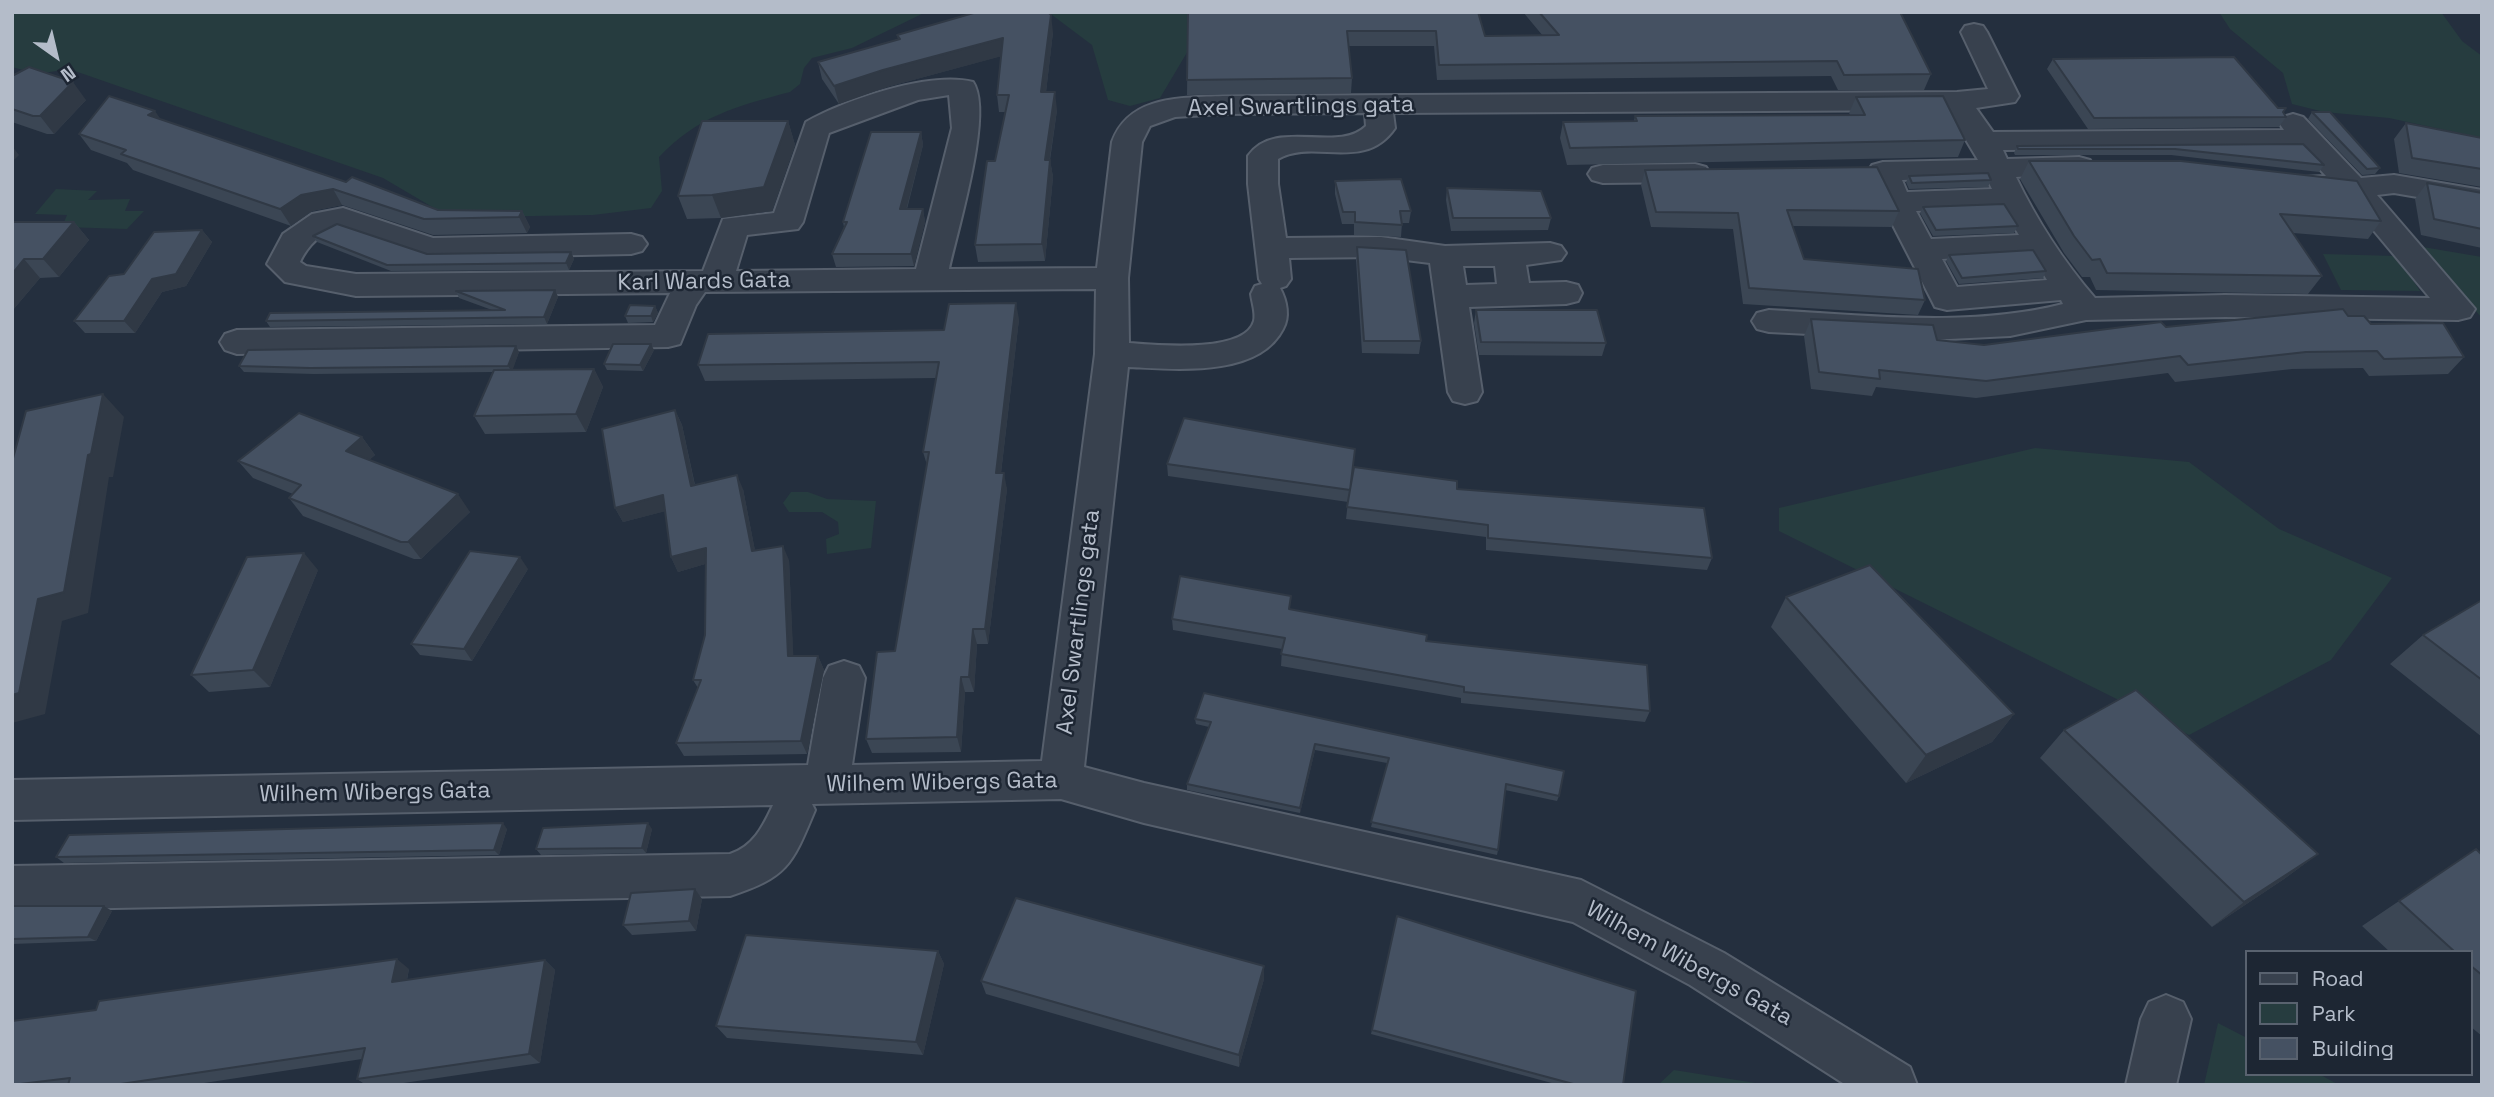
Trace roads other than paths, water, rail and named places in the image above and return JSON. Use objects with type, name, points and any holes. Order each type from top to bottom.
[{"type":"street","name":"Axel Swartlings gata","points":[[1060,780],[1112,354],[1112,278],[1127,142],[1133,126],[1151,114],[1175,108],[1223,105],[1957,101],[2005,96],[1974,32]]},
{"type":"street","points":[[237,342],[668,336],[680,302],[706,282],[734,226],[787,222],[816,128],[821,122],[860,112],[906,94],[948,86],[963,88],[966,128],[930,280]]},
{"type":"street","points":[[1957,101],[1984,141],[2011,198],[2039,244],[2078,299]]},
{"type":"street","points":[[1112,354],[1232,354],[1257,343],[1271,321],[1272,273],[1261,169],[1263,156],[1277,148],[1356,143],[1372,138],[1381,128],[1378,106]]},
{"type":"street","points":[[1984,141],[2300,131],[2354,188],[2458,309],[2213,306],[2078,299],[1947,299],[1896,202],[1870,172],[2092,165],[2171,167]]},
{"type":"street","points":[[1603,174],[1723,173]]},
{"type":"street","points":[[2281,181],[2354,188],[2395,184],[2482,199]]},
{"type":"street","points":[[1896,202],[2011,198]]},
{"type":"street","name":"Karl Wards Gata","points":[[631,244],[431,248],[343,218],[323,221],[294,241],[283,264],[296,275],[356,285],[1112,278]]},
{"type":"street","points":[[1921,250],[2039,244]]},
{"type":"street","points":[[1272,273],[1382,247],[1416,249],[1445,256],[1550,253]]},
{"type":"street","points":[[1445,256],[1465,392]]},
{"type":"street","points":[[1509,256],[1515,293]]},
{"type":"street","points":[[1451,297],[1566,293]]},
{"type":"street","points":[[1769,321],[1964,327],[2057,318],[2078,299]]},
{"type":"street","points":[[12,888],[730,875],[752,869],[776,850],[810,797],[844,678]]},
{"type":"street","name":"Wilhem Wibergs Gata","points":[[12,800],[810,797],[1060,780],[1144,803],[1581,902],[1707,969],[1892,1085]]},
{"type":"street","points":[[2151,1085],[2166,1019]]}]
